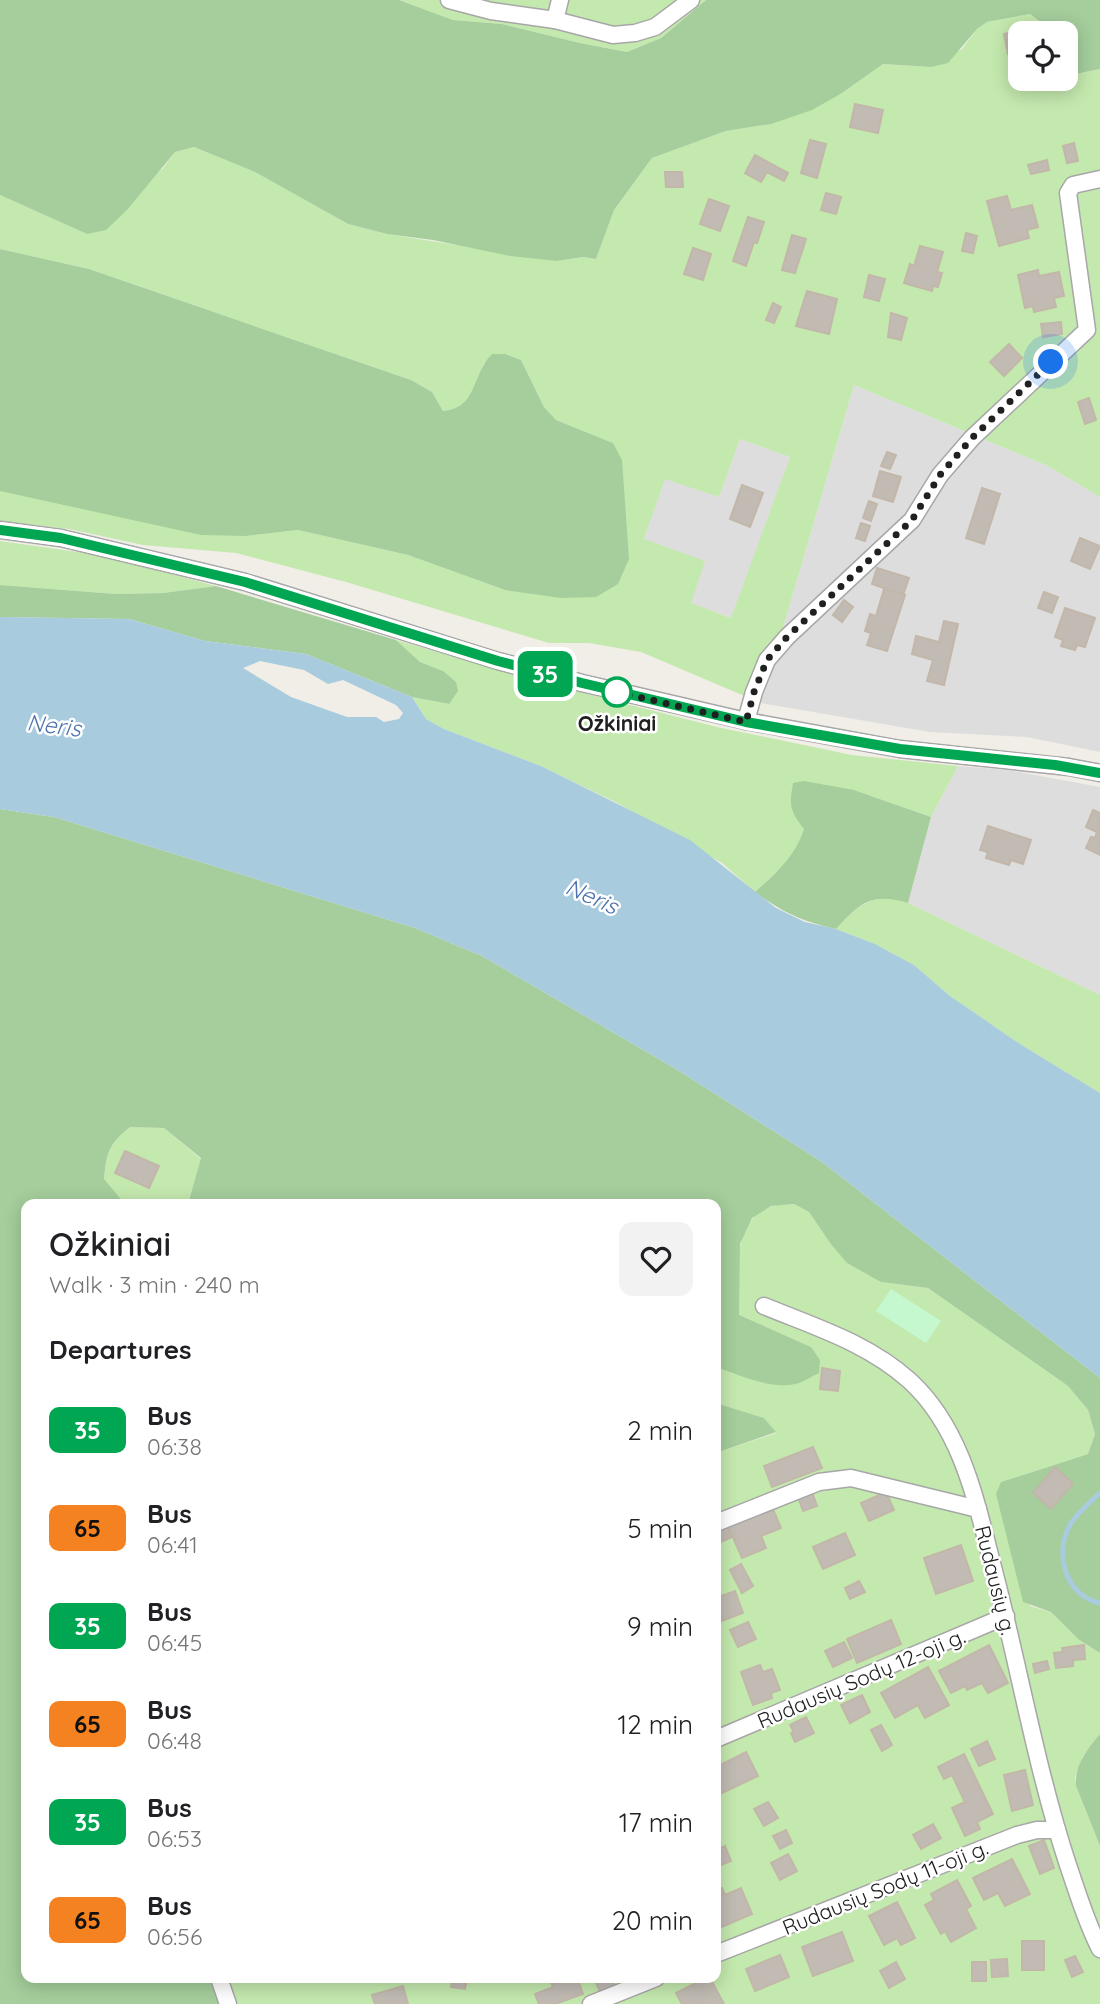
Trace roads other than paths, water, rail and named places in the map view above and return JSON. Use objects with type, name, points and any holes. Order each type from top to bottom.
[{"type":"street","points":[[449,0],[555,20],[613,35],[635,33],[655,27],[691,0]]},
{"type":"street","points":[[555,20],[560,0]]},
{"type":"street","points":[[746,722],[767,660],[787,637],[912,520],[940,475],[972,438],[1094,329],[1068,194],[1073,185],[1100,179]]},
{"type":"street","points":[[0,530],[61,538],[245,582],[498,661],[746,722],[900,749],[1051,764],[1100,774]]},
{"type":"street","name":"Rudausių g.","points":[[764,1306],[853,1342],[887,1363],[912,1383],[942,1420],[957,1448],[978,1509],[1057,1830],[1089,1927],[1100,1949]]},
{"type":"street","points":[[721,1521],[819,1482],[851,1478],[978,1509]]},
{"type":"street","name":"Rudausių Sodų 12-oji g.","points":[[721,1737],[1006,1616]]},
{"type":"street","name":"Rudausių Sodų 11-oji g.","points":[[721,1952],[1017,1835],[1037,1830],[1057,1830]]},
{"type":"street","points":[[221,1983],[228,2004]]},
{"type":"street","points":[[590,2004],[643,1983]]},
{"type":"water","name":"Neris","points":[[0,617],[129,619],[205,641],[306,654],[412,697],[426,719],[444,729],[541,766],[690,840],[776,908],[805,922],[836,929],[875,944],[914,965],[950,996],[1020,1044],[1100,1093],[1100,1378],[822,1162],[676,1069],[482,956],[415,928],[54,817],[0,809]],"holes":[[[260,661],[304,670],[328,684],[343,680],[396,705],[403,713],[399,719],[384,722],[376,717],[347,717],[291,697],[243,668]]]},
{"type":"waterway","points":[[1100,1493],[1070,1525],[1063,1548],[1063,1560],[1071,1583],[1088,1599],[1100,1603]]},
{"type":"place","name":"Ožkiniai","points":[[617,692]]}]
